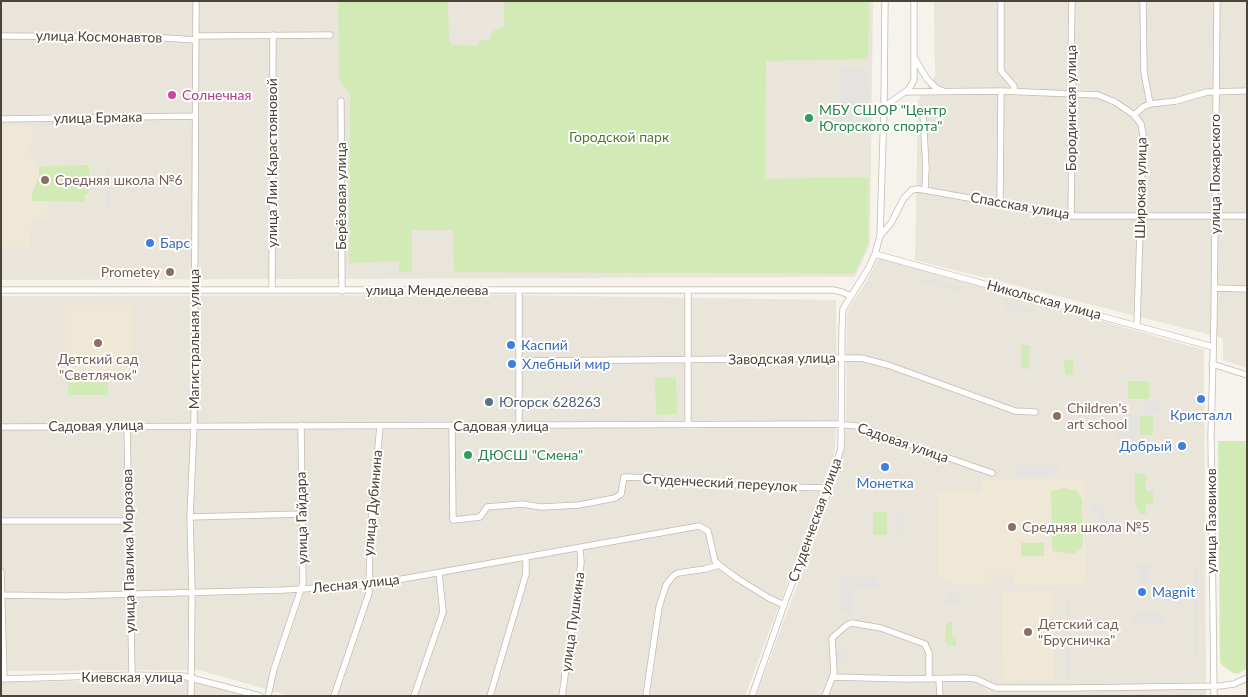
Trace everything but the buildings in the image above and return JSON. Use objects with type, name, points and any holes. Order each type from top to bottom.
[{"type":"street","name":"Магистральная улица","points":[[191,696],[192,592],[190,517],[194,425],[196,1]]},
{"type":"street","name":"Студенческая улица","points":[[752,696],[784,605],[829,488],[841,448],[842,315],[845,305],[862,281],[875,254],[880,236],[885,1]]},
{"type":"street","points":[[884,107],[909,89],[914,80],[914,1]]},
{"type":"street","points":[[1001,1],[1001,71],[1014,86],[1014,91]]},
{"type":"street","name":"Бородинская улица","points":[[1071,216],[1072,1]]},
{"type":"street","points":[[1143,1],[1144,72],[1150,104]]},
{"type":"street","name":"улица Пожарского","points":[[1213,347],[1217,1]]},
{"type":"street","name":"улица Лии Карастояновой","points":[[272,290],[273,35]]},
{"type":"street","name":"улица Космонавтов","points":[[1,36],[196,38],[330,35]]},
{"type":"street","points":[[914,59],[932,84],[936,88],[947,92]]},
{"type":"street","points":[[905,92],[1014,91],[1103,97],[1115,102],[1134,115],[1150,104],[1167,103],[1197,94],[1216,91],[1247,90]]},
{"type":"street","points":[[1000,202],[1001,91]]},
{"type":"street","name":"Берёзовая улица","points":[[341,101],[342,290]]},
{"type":"street","points":[[880,236],[891,223],[907,194],[912,190],[925,189],[926,168],[923,113]]},
{"type":"street","name":"Широкая улица","points":[[1134,115],[1141,124],[1143,136],[1137,325]]},
{"type":"street","name":"улица Ермака","points":[[1,119],[195,116]]},
{"type":"street","name":"Спасская улица","points":[[925,189],[1071,216],[1247,216]]},
{"type":"street","name":"Никольская улица","points":[[875,254],[1213,347]]},
{"type":"street","points":[[1215,288],[1247,289]]},
{"type":"street","name":"улица Менделеева","points":[[1,290],[833,290],[851,296]]},
{"type":"street","points":[[519,290],[519,426]]},
{"type":"street","points":[[688,290],[688,424]]},
{"type":"street","name":"улица Газовиков","points":[[1213,347],[1211,560],[1214,696]]},
{"type":"street","name":"Заводская улица","points":[[520,361],[861,358],[878,362],[1015,411],[1035,412]]},
{"type":"street","points":[[1212,364],[1247,374]]},
{"type":"street","name":"Садовая улица","points":[[1,427],[842,424],[857,426],[992,473]]},
{"type":"street","name":"улица Гайдара","points":[[268,696],[274,669],[301,589],[303,575],[301,425]]},
{"type":"street","name":"улица Павлика Морозова","points":[[127,426],[132,675]]},
{"type":"street","name":"улица Дубинина","points":[[334,696],[366,603],[369,585],[370,536],[380,426]]},
{"type":"street","name":"Студенческий переулок","points":[[452,426],[453,520],[480,517],[486,507],[522,504],[541,507],[561,506],[615,498],[621,494],[624,478],[652,478],[749,486],[829,488]]},
{"type":"street","points":[[190,517],[302,514]]},
{"type":"street","points":[[1,521],[128,521]]},
{"type":"street","name":"Лесная улица","points":[[2,595],[130,594],[369,585],[439,574],[694,526],[705,528],[710,536],[714,556],[719,565]]},
{"type":"street","name":"улица Пушкина","points":[[562,696],[581,563],[580,548]]},
{"type":"street","points":[[490,696],[526,574],[526,558]]},
{"type":"street","points":[[646,696],[659,607],[666,585],[673,576],[678,573],[719,565],[738,579],[784,605]]},
{"type":"street","points":[[1,572],[2,679]]},
{"type":"street","points":[[414,696],[443,612],[439,574]]},
{"type":"street","points":[[825,696],[834,668],[832,638],[852,623],[881,628],[920,641],[928,648],[930,653],[929,679]]},
{"type":"street","name":"Киевская улица","points":[[2,679],[132,675],[191,678],[260,696]]},
{"type":"street","points":[[832,677],[971,678],[996,688],[1214,686],[1234,684],[1247,678]]},
{"type":"street","points":[[940,679],[940,696]]},
{"type":"shaded area","points":[[1,1],[873,1],[870,244],[855,277],[1,280]]},
{"type":"shaded area","points":[[934,1],[1247,1],[1247,368],[1223,360],[1223,338],[915,260],[918,101],[935,76]]},
{"type":"shaded area","points":[[840,69],[869,69],[869,106],[840,106]]},
{"type":"shaded area","points":[[97,120],[97,124],[42,125],[42,121]]},
{"type":"shaded area","name":"Средняя школа №6","points":[[1,126],[32,126],[32,144],[28,146],[28,152],[35,158],[36,166],[89,164],[90,195],[86,195],[86,202],[48,202],[47,219],[33,219],[30,248],[1,247]]},
{"type":"shaded area","points":[[107,165],[111,165],[111,210],[107,210]]},
{"type":"shaded area","points":[[879,258],[1204,350],[1206,696],[756,696],[840,470],[846,427],[847,316],[849,308]]},
{"type":"shaded area","points":[[919,277],[960,288],[959,292],[918,281]]},
{"type":"shaded area","points":[[512,295],[836,300],[837,416],[834,458],[745,696],[290,696],[199,670],[1,671],[1,296]]},
{"type":"shaded area","points":[[1006,302],[1036,310],[1035,313],[1006,312]]},
{"type":"shaded area","name":"Детский сад \"Светлячок\"","points":[[64,305],[131,305],[131,381],[65,381]]},
{"type":"shaded area","points":[[1145,400],[1160,401],[1160,414],[1145,414]]},
{"type":"shaded area","points":[[1122,413],[1138,413],[1138,438],[1115,438],[1115,420],[1122,420]]},
{"type":"shaded area","points":[[1017,465],[1058,465],[1058,475],[1017,475]]},
{"type":"shaded area","name":"Средняя школа №5","points":[[1084,479],[1087,585],[1014,585],[1014,575],[991,575],[991,585],[950,584],[938,576],[938,491],[982,493],[982,480]]},
{"type":"shaded area","points":[[1093,503],[1105,503],[1105,531],[1100,531],[1100,513],[1093,513]]},
{"type":"shaded area","points":[[895,511],[903,511],[903,534],[895,534]]},
{"type":"shaded area","points":[[1138,565],[1150,565],[1150,583],[1138,583]]},
{"type":"shaded area","points":[[1194,570],[1197,570],[1198,661],[1195,661]]},
{"type":"shaded area","points":[[840,577],[878,577],[878,587],[853,587],[853,614],[840,614]]},
{"type":"shaded area","points":[[946,591],[961,591],[961,605],[946,605]]},
{"type":"shaded area","name":"Детский сад \"Брусничка\"","points":[[1053,591],[1054,680],[1003,681],[1002,592]]},
{"type":"shaded area","points":[[1067,599],[1070,599],[1071,679],[1067,679]]},
{"type":"shaded area","points":[[1133,612],[1164,612],[1164,624],[1133,625]]},
{"type":"shaded area","points":[[836,649],[849,650],[850,663],[836,662]]},
{"type":"shaded area","points":[[182,680],[249,696],[1,696],[1,682]]},
{"type":"green space","name":"Городской парк","points":[[338,1],[448,1],[449,42],[453,45],[478,46],[479,41],[491,39],[492,32],[504,26],[504,1],[869,1],[868,59],[766,61],[765,179],[869,177],[868,245],[854,274],[454,272],[453,230],[412,230],[412,272],[399,272],[399,261],[349,263],[350,94],[339,79]]},
{"type":"green space","points":[[89,165],[89,194],[85,194],[85,202],[32,201],[32,194],[39,177],[39,166]]},
{"type":"green space","points":[[1021,345],[1030,345],[1029,369],[1021,368]]},
{"type":"green space","points":[[1074,359],[1073,374],[1067,376],[1064,360]]},
{"type":"green space","points":[[676,377],[677,414],[656,415],[655,378]]},
{"type":"green space","points":[[1128,381],[1149,381],[1149,399],[1128,399]]},
{"type":"green space","points":[[68,382],[108,382],[108,395],[68,395]]},
{"type":"green space","points":[[1140,416],[1153,416],[1153,435],[1140,435]]},
{"type":"green space","points":[[1218,441],[1247,441],[1247,668],[1238,674],[1233,673],[1220,662]]},
{"type":"green space","points":[[1135,474],[1146,474],[1146,491],[1153,491],[1153,504],[1146,504],[1146,514],[1140,514],[1135,504]]},
{"type":"green space","points":[[1064,488],[1077,491],[1082,499],[1083,544],[1080,550],[1072,554],[1052,551],[1051,491]]},
{"type":"green space","points":[[873,512],[887,512],[887,535],[873,535]]},
{"type":"green space","points":[[1021,543],[1044,543],[1044,556],[1021,556]]},
{"type":"green space","points":[[952,622],[952,636],[956,637],[956,646],[948,645],[945,642],[946,625]]},
{"type":"place","name":"Солнечная","points":[[172,95]]},
{"type":"place","name":"МБУ СШОР \"Центр Югорского спорта\"","points":[[809,118]]},
{"type":"place","name":"Средняя школа №6","points":[[45,180]]},
{"type":"place","name":"Барс","points":[[150,243]]},
{"type":"place","name":"Prometey","points":[[170,272]]},
{"type":"place","name":"Детский сад \"Светлячок\"","points":[[98,343]]},
{"type":"place","name":"Каспий","points":[[511,345]]},
{"type":"place","name":"Хлебный мир","points":[[512,364]]},
{"type":"place","name":"Кристалл","points":[[1201,399]]},
{"type":"place","name":"Югорск 628263","points":[[489,402]]},
{"type":"place","name":"Children's art school","points":[[1057,416]]},
{"type":"place","name":"Добрый","points":[[1182,446]]},
{"type":"place","name":"ДЮСШ \"Смена\"","points":[[468,455]]},
{"type":"place","name":"Монетка","points":[[885,467]]},
{"type":"place","name":"Средняя школа №5","points":[[1012,527]]},
{"type":"place","name":"Magnit","points":[[1142,592]]},
{"type":"place","name":"Детский сад \"Брусничка\"","points":[[1028,632]]}]
